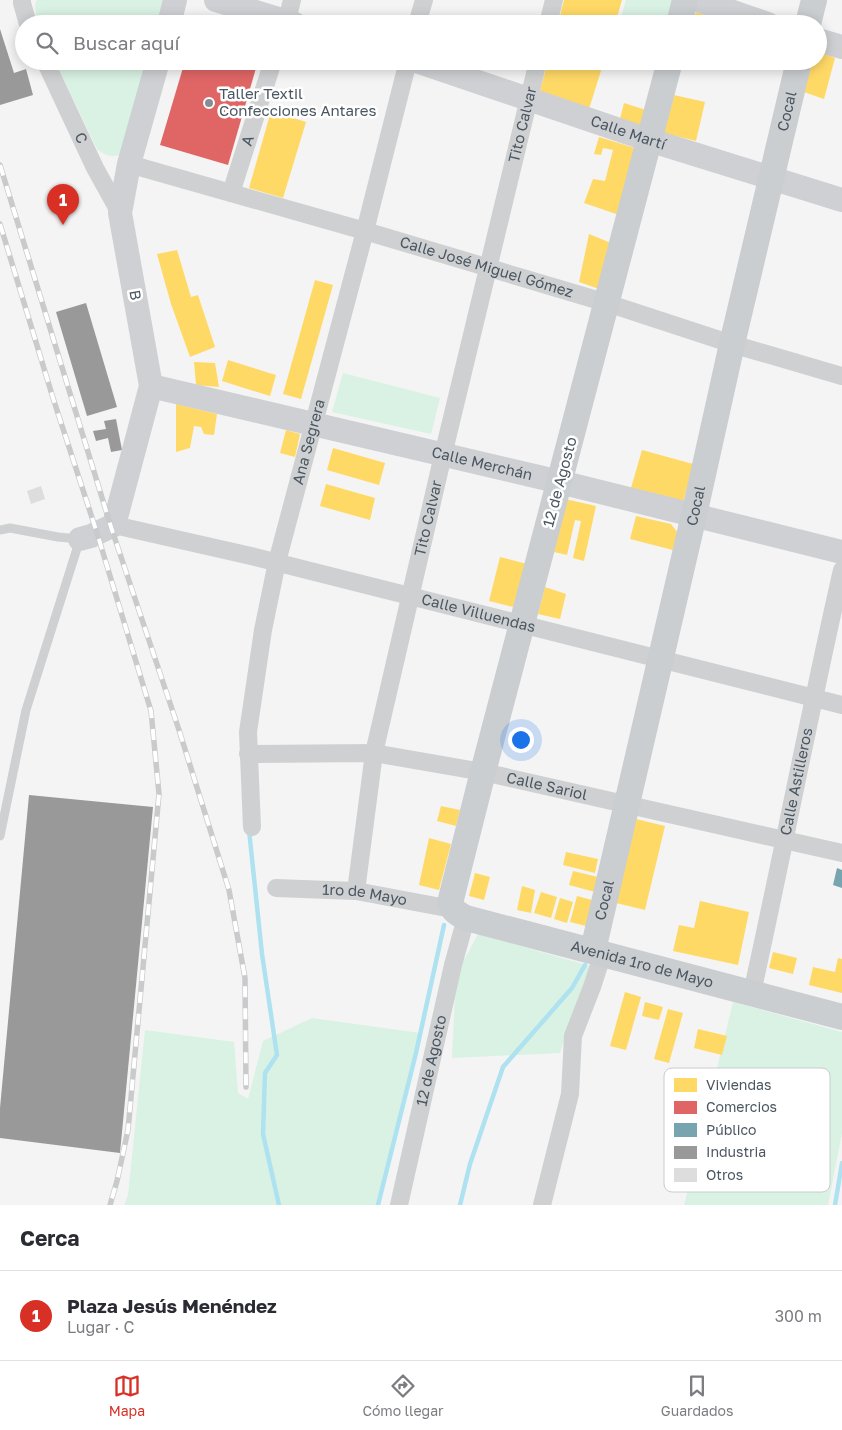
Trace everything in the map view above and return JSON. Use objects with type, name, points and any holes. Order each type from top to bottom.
[{"type":"main road","points":[[681,15],[685,0]]},
{"type":"main road","points":[[810,15],[814,0]]},
{"type":"main road","name":"12 de Agosto","points":[[456,910],[482,772],[668,70]]},
{"type":"main road","name":"Cocal","points":[[598,951],[660,660],[797,70]]},
{"type":"main road","name":"Avenida 1ro de Mayo","points":[[456,910],[598,951],[842,1017]]},
{"type":"street","points":[[22,0],[25,15]]},
{"type":"street","points":[[171,15],[175,0]]},
{"type":"street","points":[[216,0],[281,15]]},
{"type":"street","points":[[420,15],[424,0]]},
{"type":"street","points":[[550,15],[554,0]]},
{"type":"street","points":[[698,0],[742,15]]},
{"type":"street","points":[[827,43],[842,47]]},
{"type":"street","name":"C","points":[[50,70],[96,168],[120,213]]},
{"type":"street","name":"B","points":[[112,526],[151,386],[120,213],[129,164],[155,70]]},
{"type":"street","name":"A","points":[[231,193],[271,70]]},
{"type":"street","name":"Ana Segrera","points":[[252,827],[248,732],[263,630],[277,562],[406,70]]},
{"type":"street","name":"Calle Martí","points":[[443,70],[649,140],[842,200]]},
{"type":"street","name":"Tito Calvar","points":[[356,891],[374,752],[536,70]]},
{"type":"street","name":"Calle José Miguel Gómez","points":[[129,164],[365,231],[842,376]]},
{"type":"street","name":"Calle Merchán","points":[[151,386],[560,482],[842,552]]},
{"type":"street","points":[[80,538],[91,536],[112,526]]},
{"type":"street","name":"Calle Villuendas","points":[[112,526],[277,562],[842,705]]},
{"type":"street","name":"Calle Astilleros","points":[[752,993],[786,840],[813,698],[842,570]]},
{"type":"street","name":"Calle Sariol","points":[[248,754],[374,752],[482,772],[842,853]]},
{"type":"street","name":"1ro de Mayo","points":[[276,888],[356,891],[456,910]]},
{"type":"street","name":"12 de Agosto","points":[[399,1205],[453,964],[456,910]]},
{"type":"street","name":"Cocal","points":[[542,1205],[570,1094],[573,1036],[592,987],[598,951]]},
{"type":"lane","points":[[0,530],[10,528],[58,537],[80,538],[26,710],[0,836]]},
{"type":"green space","points":[[37,0],[167,0],[166,15],[36,15],[35,4]]},
{"type":"green space","points":[[626,0],[673,0],[669,15],[622,15]]},
{"type":"green space","points":[[59,70],[152,70],[125,153],[110,156],[97,149]]},
{"type":"green space","points":[[343,373],[440,398],[431,434],[332,412]]},
{"type":"green space","points":[[478,934],[590,966],[560,1053],[452,1058],[455,993],[463,962]]},
{"type":"green space","points":[[733,1002],[842,1032],[842,1133],[828,1205],[684,1205],[687,1192],[830,1192],[830,1068],[717,1068]]},
{"type":"green space","points":[[312,1018],[420,1033],[378,1205],[124,1205],[128,1195],[145,1030],[234,1042],[238,1093],[248,1099],[263,1041]]},
{"type":"building: Viviendas","points":[[564,0],[622,0],[618,15],[560,15]]},
{"type":"building: Viviendas","points":[[696,12],[705,15],[695,15]]},
{"type":"building: Viviendas","points":[[827,55],[835,58],[824,99],[804,92],[810,70],[827,70]]},
{"type":"building: Viviendas","points":[[546,70],[601,70],[589,109],[539,94]]},
{"type":"building: Viviendas","points":[[674,95],[705,102],[696,141],[664,133]]},
{"type":"building: Viviendas","points":[[624,103],[646,110],[642,127],[620,119]]},
{"type":"building: Viviendas","points":[[271,111],[306,122],[283,198],[249,188]]},
{"type":"building: Viviendas","points":[[599,137],[635,148],[619,215],[584,203],[593,179],[605,181],[613,150],[603,148],[601,155],[594,154]]},
{"type":"building: Viviendas","points":[[589,234],[611,243],[599,289],[579,282]]},
{"type":"building: Viviendas","points":[[177,250],[191,297],[198,295],[215,347],[190,357],[171,304],[157,254]]},
{"type":"building: Viviendas","points":[[315,280],[333,285],[301,399],[283,394]]},
{"type":"building: Viviendas","points":[[228,360],[276,375],[270,396],[222,381]]},
{"type":"building: Viviendas","points":[[194,362],[215,363],[219,387],[196,385]]},
{"type":"building: Viviendas","points":[[176,404],[217,414],[214,435],[204,434],[201,427],[194,426],[190,448],[176,452]]},
{"type":"building: Viviendas","points":[[286,430],[300,434],[295,457],[280,453]]},
{"type":"building: Viviendas","points":[[333,448],[385,463],[379,485],[327,470]]},
{"type":"building: Viviendas","points":[[642,450],[693,464],[683,503],[631,488]]},
{"type":"building: Viviendas","points":[[326,484],[375,498],[370,520],[320,506]]},
{"type":"building: Viviendas","points":[[565,499],[596,506],[584,561],[573,558],[581,521],[575,520],[567,555],[554,552]]},
{"type":"building: Viviendas","points":[[636,516],[671,524],[678,533],[673,550],[630,539]]},
{"type":"building: Viviendas","points":[[500,557],[527,564],[513,607],[489,601]]},
{"type":"building: Viviendas","points":[[545,587],[566,594],[560,619],[538,614]]},
{"type":"building: Viviendas","points":[[441,806],[460,810],[456,826],[437,821]]},
{"type":"building: Viviendas","points":[[636,819],[665,826],[645,910],[616,903]]},
{"type":"building: Viviendas","points":[[429,838],[451,844],[439,890],[419,885]]},
{"type":"building: Viviendas","points":[[566,852],[598,859],[595,873],[563,865]]},
{"type":"building: Viviendas","points":[[573,871],[598,877],[595,892],[569,885]]},
{"type":"building: Viviendas","points":[[475,873],[490,877],[484,900],[469,896]]},
{"type":"building: Viviendas","points":[[522,886],[535,890],[531,913],[517,910]]},
{"type":"building: Viviendas","points":[[541,892],[557,897],[551,918],[534,913]]},
{"type":"building: Viviendas","points":[[577,896],[592,900],[586,926],[570,922]]},
{"type":"building: Viviendas","points":[[560,898],[573,902],[567,923],[554,919]]},
{"type":"building: Viviendas","points":[[700,901],[749,912],[738,965],[673,951],[679,925],[694,928]]},
{"type":"building: Viviendas","points":[[773,952],[797,958],[793,974],[769,968]]},
{"type":"building: Viviendas","points":[[838,958],[842,959],[842,993],[809,985],[813,967],[835,972]]},
{"type":"building: Viviendas","points":[[625,992],[641,997],[626,1050],[610,1046]]},
{"type":"building: Viviendas","points":[[645,1002],[663,1007],[659,1020],[642,1016]]},
{"type":"building: Viviendas","points":[[668,1009],[683,1013],[669,1063],[654,1059]]},
{"type":"building: Viviendas","points":[[698,1029],[727,1036],[722,1055],[694,1048]]},
{"type":"building: Comercios","name":"Taller Textil Confecciones Antares","points":[[182,70],[255,70],[228,165],[160,145]]},
{"type":"building: Público","points":[[837,868],[842,870],[842,888],[833,885]]},
{"type":"building: Industria","points":[[0,29],[14,73],[26,70],[33,95],[0,105]]},
{"type":"building: Industria","points":[[86,303],[117,407],[87,416],[56,312]]},
{"type":"building: Industria","points":[[116,419],[122,450],[111,452],[108,438],[96,441],[93,431],[106,429],[104,421]]},
{"type":"building: Industria","points":[[29,795],[153,807],[120,1153],[0,1138],[0,1108]]},
{"type":"building: Otros","points":[[41,486],[45,499],[31,504],[27,491]]},
{"type":"waterway","points":[[249,830],[262,954],[277,1055],[265,1073],[263,1134],[279,1205]]},
{"type":"waterway","points":[[378,1205],[416,1053],[444,925]]},
{"type":"waterway","points":[[460,1205],[470,1164],[503,1067],[572,988],[585,965]]},
{"type":"waterway","points":[[835,1205],[842,1163]]},
{"type":"railway","points":[[0,165],[111,527],[179,730],[229,890],[245,978],[246,1087]]},
{"type":"railway","points":[[0,224],[151,711],[159,794],[128,1130],[110,1205]]},
{"type":"place","name":"Taller Textil Confecciones Antares","points":[[209,103]]},
{"type":"place","name":"Plaza Jesús Menéndez","points":[[63,225]]}]
